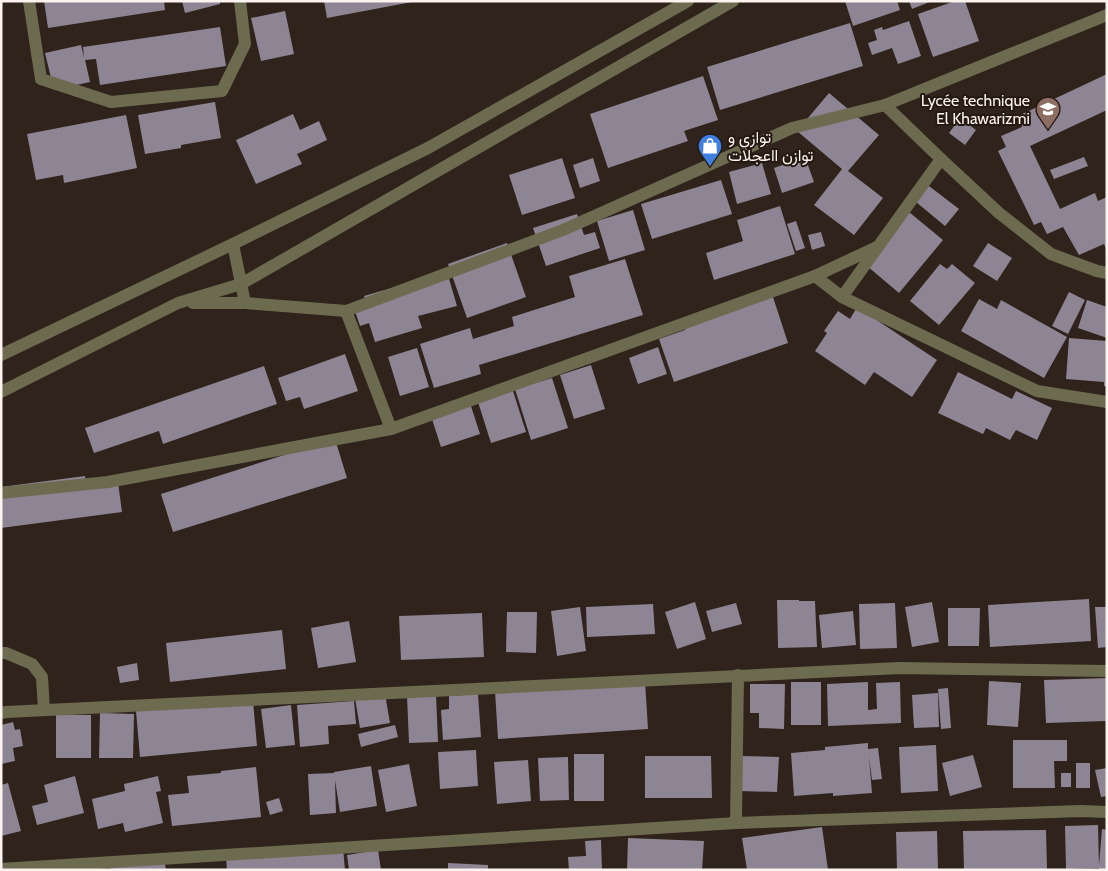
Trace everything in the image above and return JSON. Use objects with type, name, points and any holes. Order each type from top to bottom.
[{"type":"street","points":[[29,1],[41,79],[111,102],[222,91],[244,44],[240,1]]},
{"type":"street","points":[[1,355],[428,148],[688,1]]},
{"type":"street","points":[[1,392],[178,303],[241,284],[733,1]]},
{"type":"street","points":[[178,303],[245,303],[346,311],[563,230],[792,128],[884,105],[1107,16]]},
{"type":"street","points":[[884,105],[999,213],[1051,254],[1107,273]]},
{"type":"street","points":[[842,297],[941,159]]},
{"type":"street","points":[[233,244],[245,303]]},
{"type":"street","points":[[1,493],[108,482],[391,429],[815,276],[877,247]]},
{"type":"street","points":[[815,276],[842,297],[1037,391],[1107,402]]},
{"type":"street","points":[[346,311],[391,429]]},
{"type":"street","points":[[1,653],[6,653],[32,664],[42,678],[44,710]]},
{"type":"street","points":[[1,714],[6,712],[44,710],[899,668],[1107,670]]},
{"type":"street","points":[[736,823],[738,675]]},
{"type":"street","points":[[1,870],[736,823],[1081,811],[1107,812]]},
{"type":"building","points":[[44,1],[164,1],[165,10],[48,28]]},
{"type":"building","points":[[182,1],[220,1],[220,4],[185,13]]},
{"type":"building","points":[[324,1],[412,1],[412,2],[327,18]]},
{"type":"building","points":[[845,1],[897,1],[900,10],[853,26]]},
{"type":"building","points":[[909,1],[932,1],[912,9]]},
{"type":"building","points":[[955,1],[965,1],[979,41],[933,57],[918,14]]},
{"type":"building","points":[[285,11],[294,54],[261,61],[251,18]]},
{"type":"building","points":[[909,21],[921,56],[898,64],[892,48],[872,55],[868,43],[877,40],[874,30],[882,27],[883,30]]},
{"type":"building","points":[[850,23],[863,66],[720,110],[707,67]]},
{"type":"building","points":[[220,27],[226,66],[100,85],[96,59],[85,60],[90,82],[54,90],[45,53],[81,45],[84,58],[83,47]]},
{"type":"building","points":[[1107,74],[1107,110],[1030,146],[1060,209],[1095,193],[1098,201],[1107,197],[1107,251],[1104,244],[1079,255],[1063,227],[1047,234],[1041,222],[1034,225],[998,151],[1006,147],[1001,136],[1022,127],[1018,116]]},
{"type":"building","points":[[703,76],[718,120],[684,131],[688,141],[608,168],[590,114]]},
{"type":"building","points":[[829,93],[879,135],[848,171],[883,198],[854,235],[814,205],[842,169],[797,131]]},
{"type":"building","points":[[215,102],[221,138],[181,145],[181,148],[145,154],[138,115]]},
{"type":"building","points":[[293,114],[300,130],[319,121],[327,140],[297,154],[302,164],[256,184],[236,140]]},
{"type":"building","points":[[126,115],[137,168],[64,183],[63,175],[36,180],[27,134]]},
{"type":"building","points":[[960,118],[976,130],[965,145],[949,133]]},
{"type":"building","points":[[805,157],[814,182],[782,193],[774,168]]},
{"type":"building","points":[[1084,157],[1088,166],[1054,179],[1050,170]]},
{"type":"building","points":[[562,158],[575,198],[522,215],[509,175]]},
{"type":"building","points":[[593,158],[600,181],[580,188],[573,165]]},
{"type":"building","points":[[762,163],[771,194],[737,204],[729,172]]},
{"type":"building","points":[[721,180],[732,214],[652,239],[641,204]]},
{"type":"building","points":[[929,186],[959,209],[945,226],[916,202]]},
{"type":"building","points":[[780,206],[795,254],[714,280],[706,253],[743,241],[737,220]]},
{"type":"building","points":[[633,210],[645,250],[609,261],[597,221]]},
{"type":"building","points":[[909,212],[943,240],[899,293],[867,266]]},
{"type":"building","points":[[577,214],[584,235],[595,232],[600,248],[546,266],[533,228]]},
{"type":"building","points":[[796,221],[805,248],[796,251],[787,224]]},
{"type":"building","points":[[821,232],[825,246],[812,250],[808,235]]},
{"type":"building","points":[[507,243],[526,297],[467,318],[448,264]]},
{"type":"building","points":[[988,243],[1012,258],[997,281],[973,266]]},
{"type":"building","points":[[625,259],[643,315],[479,365],[481,374],[434,388],[420,344],[470,328],[473,339],[514,326],[512,317],[575,297],[569,276]]},
{"type":"building","points":[[940,264],[947,269],[952,264],[975,283],[939,325],[910,301]]},
{"type":"building","points":[[447,272],[457,306],[418,316],[422,328],[375,342],[369,323],[360,326],[354,308],[367,304],[364,296]]},
{"type":"building","points":[[771,291],[788,343],[674,382],[659,339],[685,330],[685,327]]},
{"type":"building","points":[[1069,292],[1085,300],[1068,334],[1052,326]]},
{"type":"building","points":[[979,299],[997,309],[1001,300],[1067,337],[1044,378],[961,331]]},
{"type":"building","points":[[1087,300],[1107,307],[1107,338],[1078,328]]},
{"type":"building","points":[[857,307],[937,360],[912,397],[874,372],[865,385],[815,351],[827,333],[824,331],[838,311],[850,319]]},
{"type":"building","points":[[1069,338],[1107,341],[1107,387],[1104,386],[1104,382],[1066,379]]},
{"type":"building","points":[[658,347],[667,374],[638,384],[629,358]]},
{"type":"building","points":[[417,348],[429,387],[400,396],[388,357]]},
{"type":"building","points":[[345,354],[358,391],[304,409],[300,397],[286,401],[278,378]]},
{"type":"building","points":[[591,365],[605,409],[574,419],[560,375]]},
{"type":"building","points":[[264,366],[277,404],[163,444],[159,431],[94,453],[85,428]]},
{"type":"building","points":[[958,372],[1012,399],[1016,391],[1052,408],[1037,440],[1016,430],[1010,440],[986,428],[983,434],[938,413]]},
{"type":"building","points":[[552,378],[568,428],[531,440],[515,389]]},
{"type":"building","points":[[513,391],[526,432],[491,443],[478,402]]},
{"type":"building","points":[[469,400],[480,434],[441,447],[430,413]]},
{"type":"building","points":[[335,439],[347,478],[173,532],[161,494]]},
{"type":"building","points":[[85,476],[86,486],[118,482],[122,512],[1,528],[1,487]]},
{"type":"building","points":[[1089,599],[1091,641],[990,647],[988,605]]},
{"type":"building","points":[[777,600],[815,601],[817,647],[778,648]]},
{"type":"building","points":[[695,602],[706,639],[677,649],[665,612]]},
{"type":"building","points":[[932,602],[939,642],[912,647],[905,607]]},
{"type":"building","points":[[736,603],[742,624],[712,632],[706,611]]},
{"type":"building","points":[[895,603],[897,648],[860,649],[859,604]]},
{"type":"building","points":[[653,604],[655,634],[587,637],[586,607]]},
{"type":"building","points":[[580,607],[586,651],[557,656],[551,611]]},
{"type":"building","points":[[1095,607],[1107,607],[1107,647],[1098,648]]},
{"type":"building","points":[[948,608],[980,608],[979,646],[948,646]]},
{"type":"building","points":[[853,611],[856,645],[822,648],[819,615]]},
{"type":"building","points":[[507,612],[537,612],[536,653],[506,652]]},
{"type":"building","points":[[482,613],[484,657],[401,660],[399,616]]},
{"type":"building","points":[[349,621],[356,662],[318,668],[311,628]]},
{"type":"building","points":[[282,630],[286,669],[170,682],[166,643]]},
{"type":"building","points":[[137,663],[139,680],[120,683],[117,667]]},
{"type":"building","points":[[1107,678],[1107,721],[1046,723],[1044,680]]},
{"type":"building","points":[[645,681],[648,729],[498,739],[495,691]]},
{"type":"building","points":[[989,681],[1021,683],[1018,727],[987,725]]},
{"type":"building","points":[[791,682],[821,682],[821,725],[791,725]]},
{"type":"building","points":[[868,682],[868,710],[877,709],[876,683],[900,682],[901,723],[828,726],[827,684]]},
{"type":"building","points":[[750,684],[785,684],[784,729],[759,728],[759,713],[750,713]]},
{"type":"building","points":[[948,688],[951,728],[941,729],[938,689]]},
{"type":"building","points":[[938,693],[939,727],[914,728],[912,695]]},
{"type":"building","points":[[385,694],[390,723],[360,728],[355,698]]},
{"type":"building","points":[[478,694],[481,737],[443,740],[441,710],[449,709],[449,696]]},
{"type":"building","points":[[436,695],[438,742],[409,743],[407,696]]},
{"type":"building","points":[[253,701],[257,746],[140,757],[136,711]]},
{"type":"building","points":[[354,701],[356,724],[328,726],[329,744],[300,747],[297,705]]},
{"type":"building","points":[[291,705],[295,745],[266,748],[261,709]]},
{"type":"building","points":[[100,713],[134,714],[133,758],[99,758]]},
{"type":"building","points":[[56,715],[91,715],[91,758],[56,758]]},
{"type":"building","points":[[13,722],[15,730],[20,729],[23,746],[13,748],[15,761],[1,764],[1,725]]},
{"type":"building","points":[[395,725],[398,737],[361,747],[358,734]]},
{"type":"building","points":[[1013,740],[1067,740],[1067,761],[1054,761],[1055,788],[1013,788]]},
{"type":"building","points":[[868,743],[868,749],[878,748],[882,779],[872,780],[869,757],[872,793],[794,796],[791,753],[825,750],[825,747]]},
{"type":"building","points":[[936,745],[938,791],[901,793],[899,747]]},
{"type":"building","points":[[476,750],[478,786],[440,789],[438,752]]},
{"type":"building","points":[[574,754],[604,754],[604,801],[574,801]]},
{"type":"building","points":[[973,755],[982,787],[950,796],[942,763]]},
{"type":"building","points":[[645,756],[711,756],[712,798],[645,798]]},
{"type":"building","points":[[740,756],[779,757],[777,792],[739,791]]},
{"type":"building","points":[[568,757],[569,800],[540,801],[538,758]]},
{"type":"building","points":[[528,760],[531,801],[497,804],[494,762]]},
{"type":"building","points":[[1076,763],[1090,763],[1090,788],[1076,788]]},
{"type":"building","points":[[409,764],[417,806],[386,812],[378,770]]},
{"type":"building","points":[[371,766],[377,806],[340,812],[335,780],[336,813],[310,815],[308,774],[334,773]]},
{"type":"building","points":[[256,767],[261,817],[172,826],[168,795],[189,793],[187,776]]},
{"type":"building","points":[[1107,768],[1107,796],[1101,797],[1095,770]]},
{"type":"building","points":[[1061,773],[1071,773],[1071,787],[1061,787]]},
{"type":"building","points":[[75,776],[84,813],[37,825],[32,806],[48,802],[44,785]]},
{"type":"building","points":[[158,776],[161,791],[156,792],[163,823],[125,832],[123,823],[98,829],[92,799],[125,791],[124,784]]},
{"type":"building","points":[[8,783],[21,831],[1,836],[1,785]]},
{"type":"building","points":[[279,798],[283,811],[270,815],[266,802]]},
{"type":"building","points":[[1098,825],[1099,865],[1102,829],[1107,830],[1107,870],[1099,870],[1099,868],[1066,869],[1065,826]]},
{"type":"building","points":[[822,827],[828,870],[747,870],[742,838]]},
{"type":"building","points":[[1046,830],[1047,870],[964,870],[963,831]]},
{"type":"building","points":[[937,831],[938,870],[897,870],[896,832]]},
{"type":"building","points":[[628,838],[704,841],[702,870],[627,870]]},
{"type":"building","points":[[601,840],[602,870],[569,870],[568,857],[586,856],[585,841]]},
{"type":"building","points":[[343,848],[345,870],[227,870],[226,857]]},
{"type":"building","points":[[378,850],[381,870],[349,870],[347,855]]},
{"type":"building","points":[[164,859],[166,870],[111,870],[111,868]]},
{"type":"building","points":[[448,863],[488,865],[488,870],[448,870]]},
{"type":"place","name":"Lycée technique El Khawarizmi","points":[[1048,130]]},
{"type":"place","name":"توازي و توازن ااعجلات","points":[[710,167]]}]
